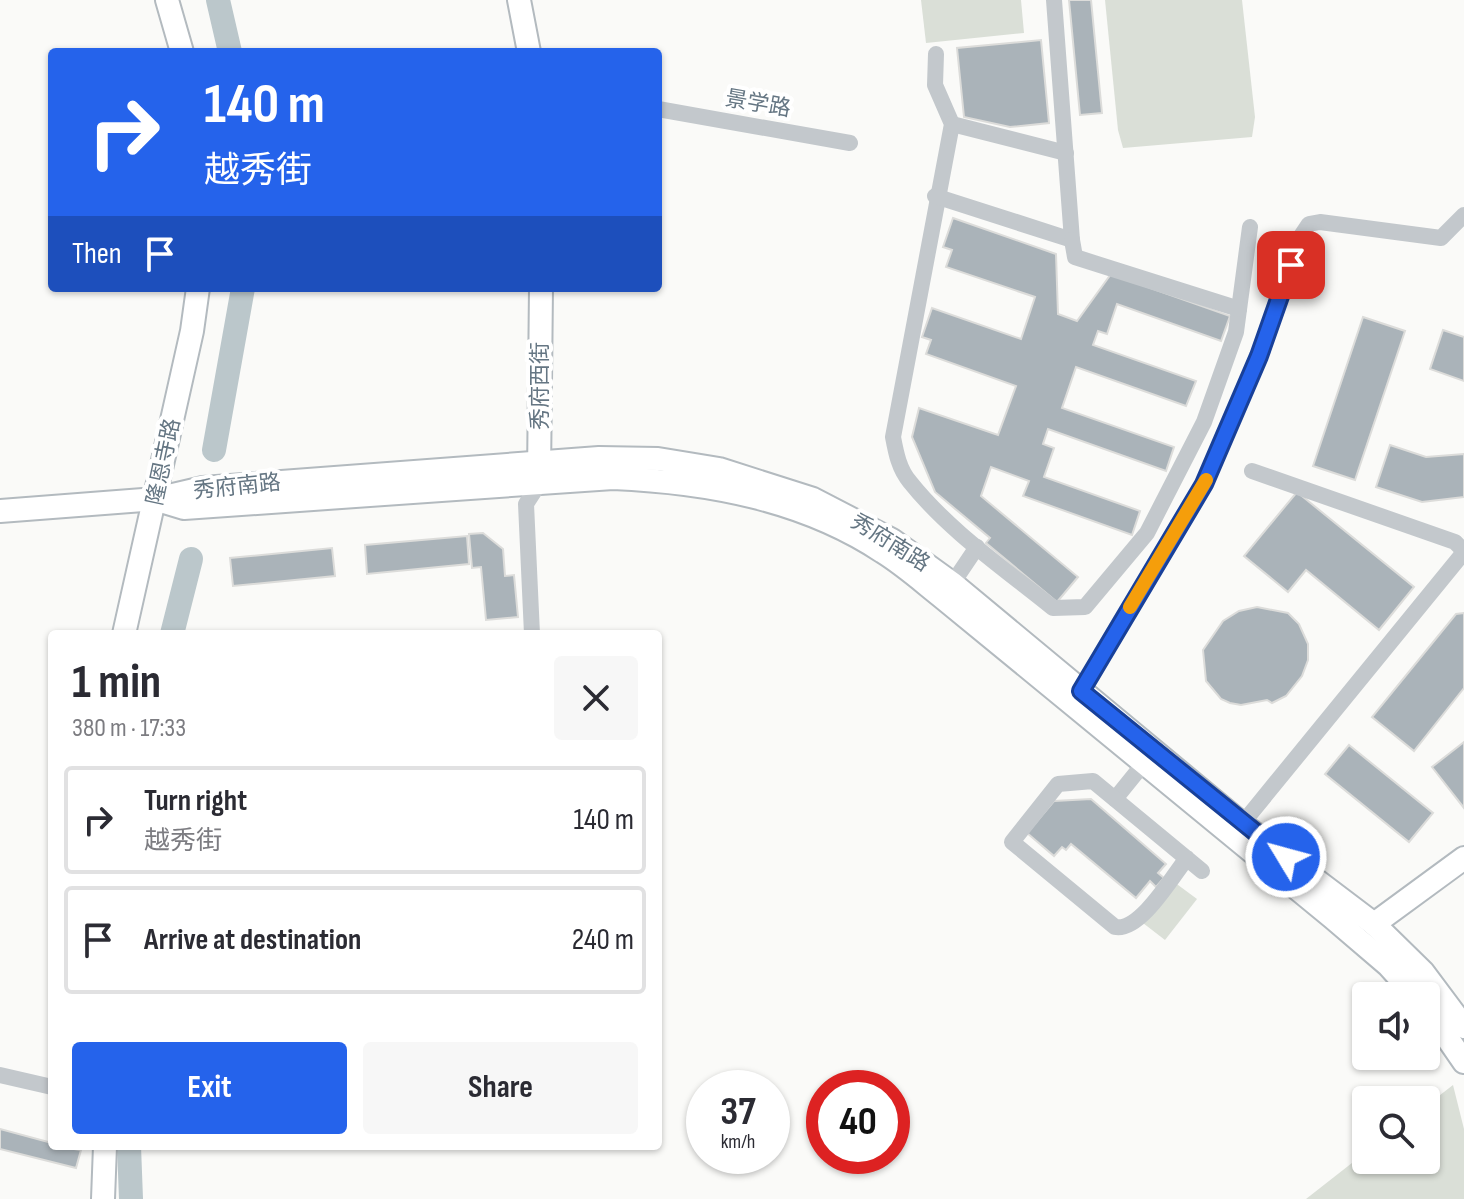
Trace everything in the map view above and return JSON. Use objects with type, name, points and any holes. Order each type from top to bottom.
[{"type":"street","points":[[167,0],[181,48]]},
{"type":"street","points":[[519,0],[528,48]]},
{"type":"street","points":[[1054,0],[1075,257],[1239,309]]},
{"type":"street","points":[[936,54],[935,85],[952,124],[935,196],[893,437],[898,461],[910,482],[977,547],[1053,608],[1085,607],[1147,533],[1204,422],[1236,332],[1250,227]]},
{"type":"street","name":"景学路","points":[[662,110],[850,143]]},
{"type":"street","points":[[952,124],[1066,153]]},
{"type":"street","points":[[935,196],[1072,240]]},
{"type":"street","points":[[1081,691],[1204,484],[1259,356],[1301,236],[1309,224],[1320,222],[1441,238],[1464,215]]},
{"type":"street","name":"隆恩寺路","points":[[125,630],[156,499],[197,292]]},
{"type":"street","name":"秀府西街","points":[[540,473],[541,292]]},
{"type":"street","name":"秀府南路","points":[[0,511],[156,499],[203,488],[540,473],[658,459],[719,469],[813,499],[892,540],[948,591],[1149,757],[1388,965],[1403,982]]},
{"type":"street","points":[[1242,824],[1464,552],[1455,542],[1252,471]]},
{"type":"street","points":[[532,630],[526,504],[540,473]]},
{"type":"street","points":[[948,591],[977,547]]},
{"type":"street","name":"秀府南路","points":[[948,591],[1081,691],[1149,757],[1374,924],[1423,972],[1464,1027]]},
{"type":"street","points":[[1115,799],[1149,757]]},
{"type":"street","points":[[1187,858],[1137,923],[1123,928],[1115,927],[1012,842],[1058,784],[1093,781],[1187,858],[1202,871]]},
{"type":"street","points":[[1374,924],[1464,858]]},
{"type":"street","points":[[1440,1027],[1464,1062]]},
{"type":"street","points":[[0,1075],[48,1086]]},
{"type":"street","points":[[103,1199],[105,1150]]},
{"type":"shaded area","points":[[921,0],[1021,0],[1024,33],[926,43]]},
{"type":"shaded area","points":[[1105,0],[1242,0],[1255,117],[1252,137],[1123,148],[1118,130]]},
{"type":"shaded area","points":[[1174,882],[1197,899],[1165,940],[1143,923]]},
{"type":"shaded area","points":[[1453,1085],[1464,1129],[1464,1199],[1306,1199],[1352,1163],[1352,1174],[1440,1174],[1440,1095]]},
{"type":"building","points":[[1069,0],[1091,0],[1102,113],[1080,115]]},
{"type":"building","points":[[1041,40],[1049,123],[1010,127],[964,117],[957,48]]},
{"type":"building","points":[[953,218],[1056,254],[1058,314],[1077,321],[1111,274],[1230,316],[1221,341],[1117,304],[1107,334],[1098,331],[1093,345],[1196,381],[1186,406],[1076,367],[1062,408],[1174,447],[1166,471],[1048,429],[1043,444],[1054,448],[1044,477],[1140,511],[1132,535],[1023,496],[1029,481],[991,467],[981,496],[1078,577],[1057,602],[986,543],[990,538],[935,492],[912,437],[919,408],[998,435],[1016,386],[926,354],[931,340],[922,337],[932,308],[1021,339],[1035,297],[946,267],[952,250],[943,247]]},
{"type":"building","points":[[1363,317],[1405,331],[1355,480],[1313,466]]},
{"type":"building","points":[[1443,330],[1464,337],[1464,381],[1430,369]]},
{"type":"building","points":[[1390,445],[1426,457],[1464,454],[1464,497],[1422,502],[1376,487]]},
{"type":"building","points":[[1297,492],[1414,587],[1379,630],[1306,570],[1288,592],[1244,556]]},
{"type":"building","points":[[483,533],[503,549],[505,576],[514,575],[518,617],[486,620],[481,567],[472,568],[469,534]]},
{"type":"building","points":[[467,536],[469,564],[367,574],[365,545]]},
{"type":"building","points":[[332,548],[335,576],[233,586],[230,558]]},
{"type":"building","points":[[1257,607],[1288,613],[1299,624],[1308,644],[1308,660],[1302,676],[1286,696],[1272,703],[1267,700],[1241,705],[1230,703],[1221,699],[1206,681],[1203,650],[1223,621],[1239,611]]},
{"type":"building","points":[[1464,613],[1464,688],[1414,751],[1372,717],[1456,614]]},
{"type":"building","points":[[1464,742],[1464,808],[1432,767]]},
{"type":"building","points":[[1349,745],[1433,813],[1409,842],[1325,774]]},
{"type":"building","points":[[1091,799],[1166,864],[1158,873],[1164,878],[1156,887],[1150,881],[1136,898],[1071,844],[1066,850],[1062,847],[1054,856],[1027,833],[1054,801]]},
{"type":"building","points":[[0,1129],[48,1142],[48,1150],[81,1150],[76,1168],[0,1149]]},
{"type":"waterway","points":[[218,0],[229,48]]},
{"type":"waterway","points":[[214,450],[242,292]]},
{"type":"waterway","points":[[173,630],[191,559]]},
{"type":"waterway","points":[[129,1150],[131,1199]]},
{"type":"slow traffic","points":[[1130,607],[1206,480]]},
{"type":"route","points":[[1286,857],[1081,691],[1204,484],[1259,356],[1291,265]]}]
